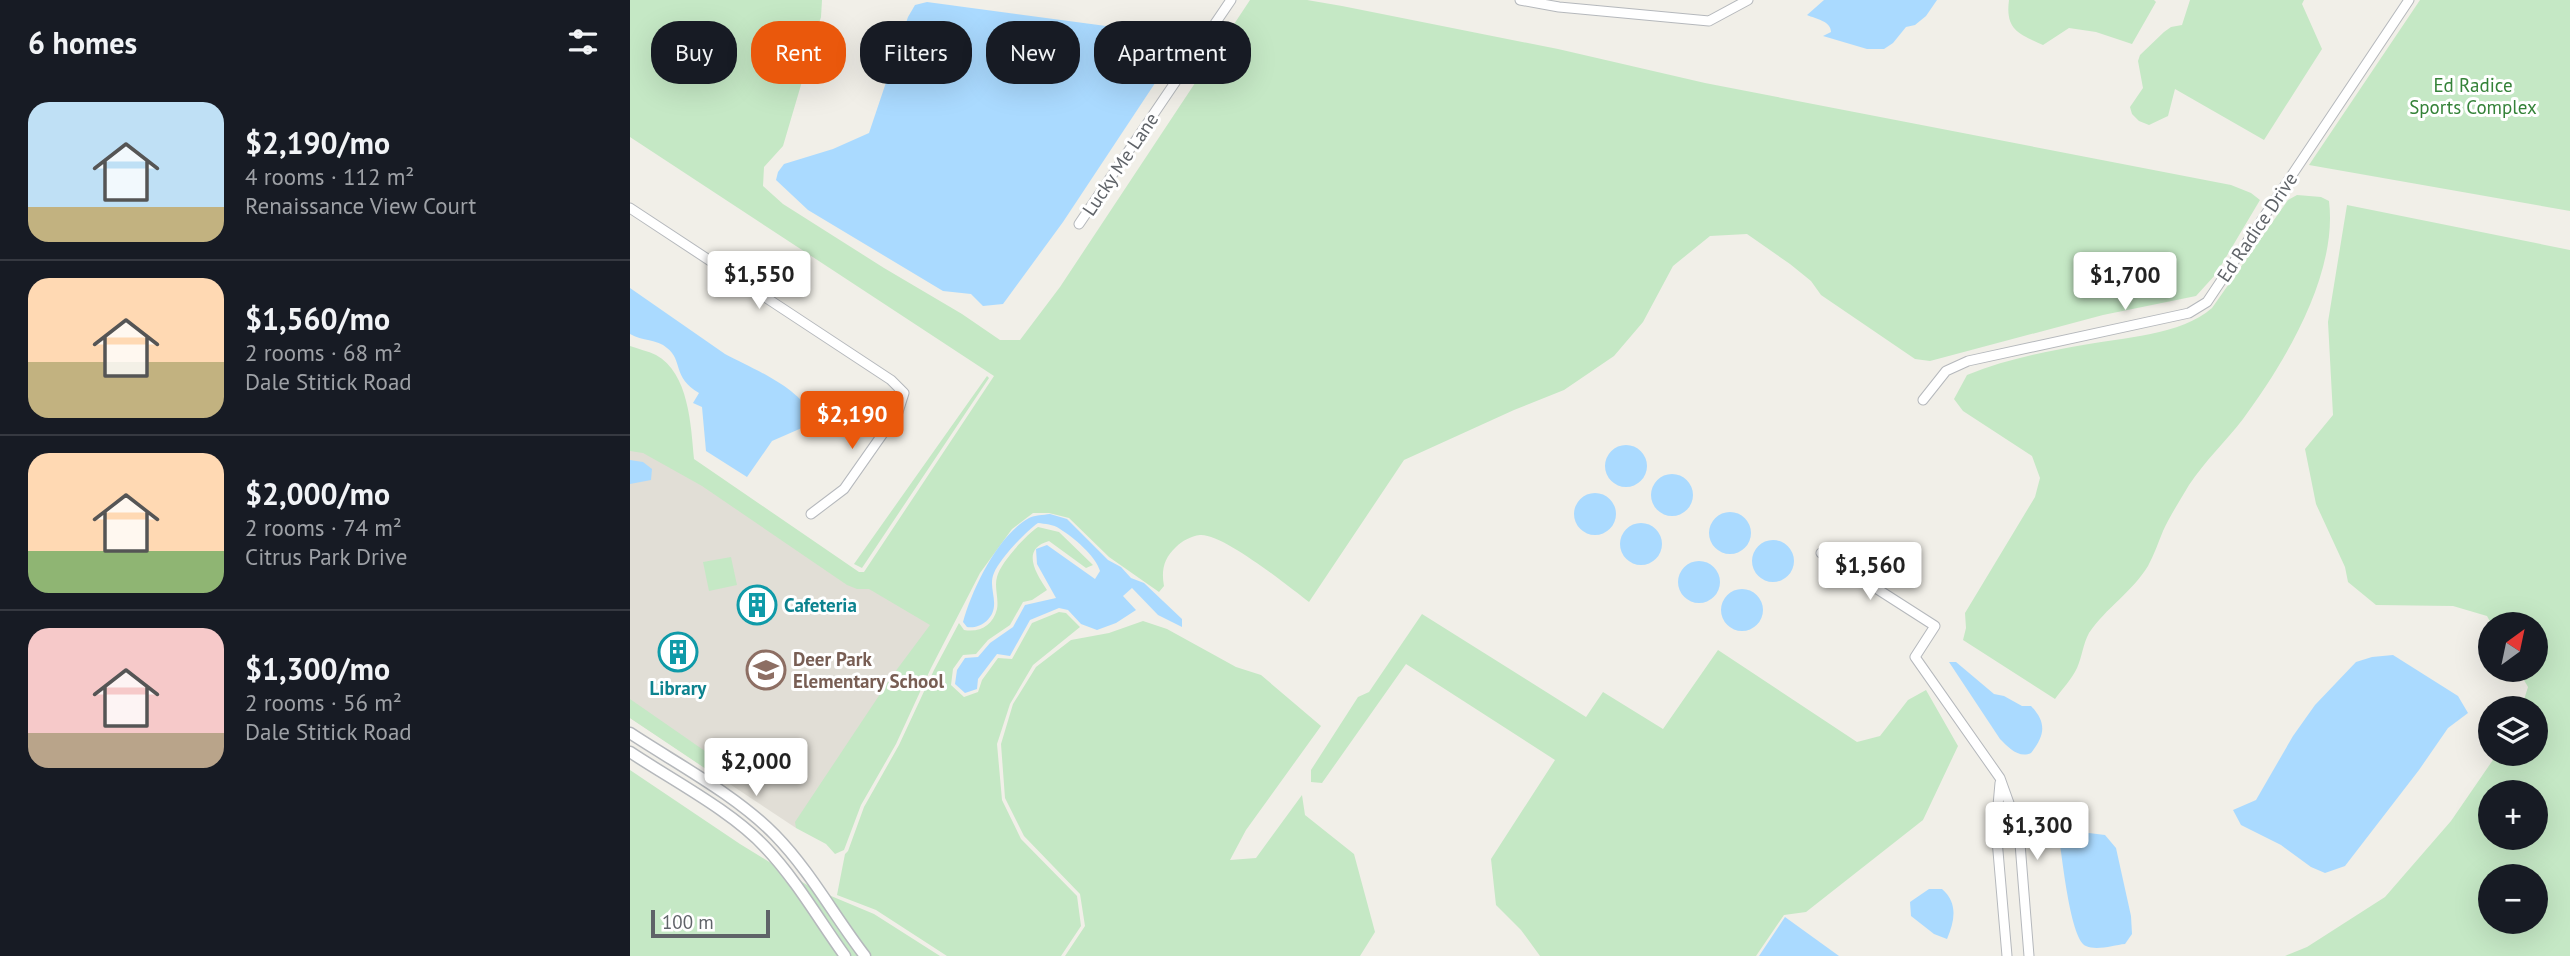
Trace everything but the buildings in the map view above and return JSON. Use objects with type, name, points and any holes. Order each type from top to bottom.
[{"type":"street","name":"Lucky Me Lane","points":[[1079,224],[1231,0]]},
{"type":"street","points":[[1520,0],[1559,7],[1709,21],[1748,0]]},
{"type":"street","name":"Ed Radice Drive","points":[[1923,400],[1946,371],[1968,361],[2189,313],[2207,302],[2409,0]]},
{"type":"street","points":[[630,208],[891,380],[904,393],[898,412],[844,489],[811,514]]},
{"type":"street","points":[[1821,553],[1935,626],[1915,657],[2000,778],[2020,831],[2029,956]]},
{"type":"street","points":[[630,733],[734,801],[766,826],[807,872],[865,956]]},
{"type":"street","points":[[630,752],[734,821],[765,846],[800,889],[845,956]]},
{"type":"street","points":[[2000,778],[1996,828],[2007,956]]},
{"type":"shaded area","name":"Deer Park Elementary School","points":[[630,424],[933,622],[796,828],[630,718]]},
{"type":"green space","points":[[630,0],[822,0],[820,21],[751,21],[751,84],[801,84],[783,146],[764,167],[763,186],[783,204],[1000,340],[1020,340],[1060,287],[1194,84],[1251,84],[1251,21],[1236,21],[1250,0],[1307,0],[1342,6],[1558,49],[1705,83],[2231,185],[2260,200],[2216,274],[2196,296],[2103,315],[1930,361],[1915,359],[1821,295],[1811,281],[1747,234],[1710,236],[1673,266],[1643,322],[1614,356],[1564,390],[1404,460],[1309,602],[1239,551],[1200,535],[1184,541],[1169,555],[1163,570],[1164,586],[1159,592],[1109,557],[1069,518],[1049,513],[1033,513],[1012,529],[980,573],[896,744],[861,805],[844,850],[835,854],[826,844],[796,828],[795,822],[892,676],[930,625],[869,589],[857,589],[847,585],[702,486],[643,453],[630,451],[630,346],[656,355],[667,363],[675,374],[686,401],[694,459],[859,572],[864,572],[994,376],[630,137]]},
{"type":"green space","points":[[2009,0],[2156,2],[2132,44],[2096,32],[2069,28],[2043,45],[2027,38],[2012,25],[2008,10]]},
{"type":"green space","points":[[2190,0],[2304,0],[2302,4],[2322,49],[2264,140],[2175,89],[2168,116],[2149,125],[2132,114],[2130,107],[2143,88],[2138,61],[2140,55],[2171,27],[2182,25]]},
{"type":"green space","name":"Ed Radice Sports Complex","points":[[2420,0],[2570,0],[2570,211],[2309,165]]},
{"type":"green space","points":[[2297,195],[2321,197],[2329,201],[2330,229],[2325,258],[2305,316],[2259,396],[2189,485],[2166,525],[2148,566],[2089,633],[2075,672],[2055,699],[1963,640],[1966,628],[1965,613],[2035,497],[2040,478],[2032,456],[1963,411],[1954,399],[1967,375],[1995,365],[2053,351],[2168,330],[2199,317],[2212,308],[2288,200]]},
{"type":"green space","points":[[2347,205],[2570,250],[2570,956],[2285,956],[2307,947],[2385,897],[2451,821],[2478,782],[2478,850],[2548,850],[2548,780],[2479,780],[2489,766],[2548,766],[2548,696],[2525,696],[2528,687],[2525,682],[2548,682],[2548,612],[2478,613],[2453,606],[2376,605],[2348,582],[2345,567],[2316,504],[2305,449],[2333,415],[2328,322]]},
{"type":"green space","points":[[987,376],[989,378],[862,568],[854,564]]},
{"type":"green space","points":[[1038,527],[1059,532],[1093,565],[1086,568],[1049,541],[1040,545],[1035,550],[1033,562],[1047,590],[1032,600],[1023,602],[1010,625],[988,640],[976,654],[963,655],[953,669],[951,685],[964,697],[978,692],[982,680],[998,658],[1012,659],[1032,623],[1059,612],[1066,613],[1080,627],[1033,665],[1010,704],[997,744],[1002,800],[1021,839],[1077,896],[1081,926],[1061,956],[947,956],[876,910],[837,895],[845,854],[864,807],[899,745],[959,623],[964,630],[975,630],[989,623],[997,609],[996,581],[999,571],[1014,550]]},
{"type":"green space","points":[[731,557],[737,585],[709,591],[703,562]]},
{"type":"green space","points":[[1422,614],[1586,717],[1603,692],[1663,729],[1718,650],[1857,742],[1880,736],[1908,700],[1926,690],[1958,746],[1923,820],[1806,912],[1784,915],[1756,956],[1540,956],[1521,930],[1496,905],[1491,859],[1555,760],[1406,664],[1322,783],[1311,782],[1311,770],[1358,697],[1369,692]]},
{"type":"green space","points":[[1143,621],[1167,629],[1236,667],[1261,675],[1321,726],[1246,830],[1230,860],[1256,858],[1302,795],[1305,815],[1354,854],[1375,932],[1360,956],[1065,956],[1085,926],[1080,894],[1024,836],[1005,798],[1001,744],[1013,704],[1036,667],[1071,640],[1109,633]]},
{"type":"green space","points":[[630,699],[715,758],[714,765],[706,769],[630,718]]},
{"type":"green space","points":[[630,770],[740,844],[812,888],[874,914],[940,956],[630,956]]},
{"type":"water","points":[[1824,0],[1937,0],[1926,16],[1915,25],[1906,27],[1893,43],[1884,49],[1867,49],[1823,36],[1831,32],[1829,25],[1807,15]]},
{"type":"water","points":[[927,2],[1069,21],[986,21],[986,84],[1080,84],[1080,22],[1094,24],[1094,84],[1154,84],[1063,222],[1003,304],[983,306],[971,294],[943,291],[808,210],[776,180],[784,164],[833,149],[869,133],[885,84],[972,84],[972,21],[907,21],[915,5]]},
{"type":"water","points":[[630,288],[725,354],[784,386],[811,414],[804,427],[772,441],[747,477],[706,451],[702,407],[693,403],[699,393],[685,381],[675,358],[667,348],[630,334]]},
{"type":"water","points":[[1626,445],[1641,451],[1647,466],[1641,481],[1626,487],[1611,481],[1605,466],[1611,451]]},
{"type":"water","points":[[630,460],[643,462],[652,469],[651,480],[630,484]]},
{"type":"water","points":[[1672,474],[1687,480],[1693,495],[1687,510],[1672,516],[1657,510],[1651,495],[1657,480]]},
{"type":"water","points":[[1595,493],[1610,499],[1616,514],[1610,529],[1595,535],[1580,529],[1574,514],[1580,499]]},
{"type":"water","points":[[1730,512],[1745,518],[1751,533],[1745,548],[1730,554],[1715,548],[1709,533],[1715,518]]},
{"type":"water","points":[[1050,514],[1067,519],[1108,560],[1121,567],[1131,578],[1144,583],[1182,619],[1182,627],[1158,615],[1132,588],[1123,596],[1136,610],[1116,623],[1097,630],[1081,624],[1068,610],[1059,608],[1030,620],[1010,656],[997,654],[978,679],[977,689],[965,693],[955,684],[957,670],[965,658],[978,657],[990,643],[1013,627],[1025,605],[1056,598],[1037,564],[1036,549],[1047,545],[1095,579],[1100,571],[1089,553],[1071,537],[1055,526],[1038,523],[1013,546],[994,573],[994,606],[991,615],[981,625],[967,627],[963,622],[973,594],[997,550],[1018,526],[1029,518]]},
{"type":"water","points":[[1641,523],[1656,529],[1662,544],[1656,559],[1641,565],[1626,559],[1620,544],[1626,529]]},
{"type":"water","points":[[1773,540],[1788,546],[1794,561],[1788,576],[1773,582],[1758,576],[1752,561],[1758,546]]},
{"type":"water","points":[[1699,561],[1714,567],[1720,582],[1714,597],[1699,603],[1684,597],[1678,582],[1684,567]]},
{"type":"water","points":[[1742,589],[1757,595],[1763,610],[1757,625],[1742,631],[1727,625],[1721,610],[1727,595]]},
{"type":"water","points":[[2393,655],[2458,696],[2468,713],[2448,728],[2345,866],[2325,873],[2311,867],[2281,845],[2241,825],[2233,810],[2256,800],[2293,736],[2315,705],[2356,662]]},
{"type":"water","points":[[1949,662],[1956,662],[1994,694],[2004,696],[2022,706],[2031,706],[2040,718],[2042,729],[2031,753],[2018,753],[2000,739]]},
{"type":"water","points":[[2089,833],[2105,835],[2116,848],[2131,916],[2132,934],[2125,944],[2100,948],[2086,946],[2076,930],[2068,900],[2060,845],[2070,836]]},
{"type":"water","points":[[1929,889],[1942,889],[1951,900],[1954,912],[1947,939],[1934,934],[1911,916],[1910,902]]},
{"type":"water","points":[[1785,917],[1839,956],[1759,956]]},
{"type":"place","name":"Cafeteria","points":[[757,605]]},
{"type":"place","name":"Library","points":[[678,652]]},
{"type":"place","name":"Deer Park Elementary School","points":[[766,670]]}]
